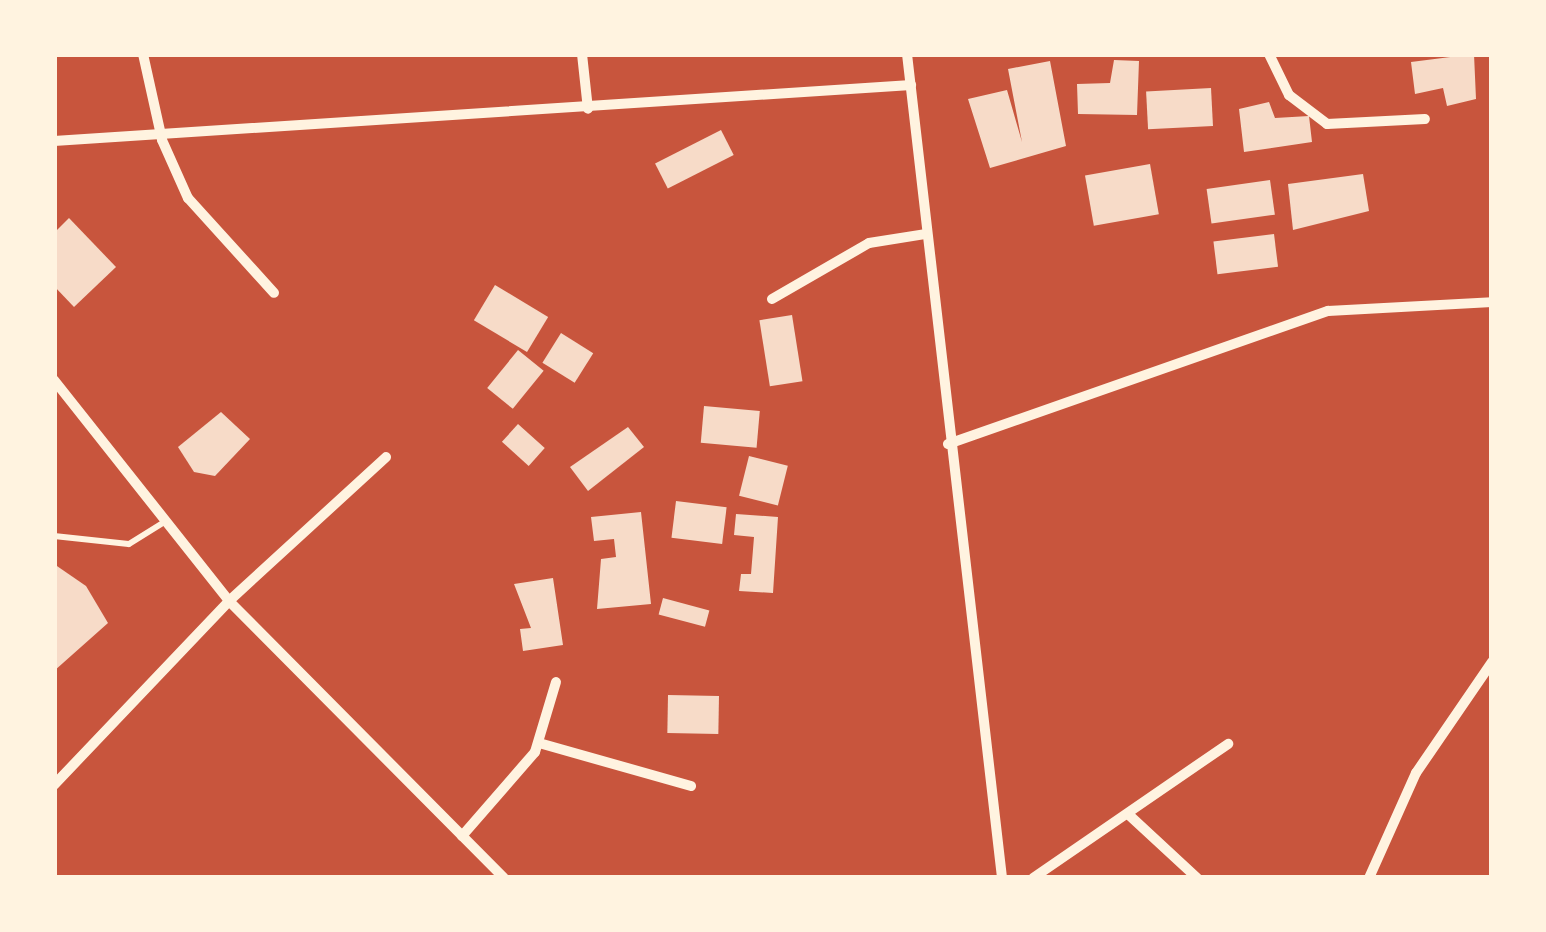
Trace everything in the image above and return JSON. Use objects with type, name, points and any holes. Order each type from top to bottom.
[{"type":"street","points":[[143,54],[162,140],[188,198],[274,293]]},
{"type":"street","points":[[582,54],[588,109]]},
{"type":"street","points":[[908,54],[948,444],[1002,878]]},
{"type":"street","points":[[1269,54],[1289,95],[1328,124],[1425,119]]},
{"type":"street","points":[[54,141],[162,140],[911,85]]},
{"type":"street","points":[[772,299],[868,243],[926,234]]},
{"type":"street","points":[[948,444],[1328,311],[1492,302]]},
{"type":"street","points":[[54,380],[229,601],[504,878]]},
{"type":"street","points":[[54,785],[229,601],[386,457]]},
{"type":"street","points":[[1369,878],[1416,772],[1492,662]]},
{"type":"street","points":[[462,836],[539,743],[556,682]]},
{"type":"street","points":[[539,743],[691,786]]},
{"type":"street","points":[[1033,878],[1228,744]]},
{"type":"street","points":[[1129,814],[1197,878]]},
{"type":"lane","points":[[54,536],[67,531],[129,544],[166,521]]},
{"type":"building","points":[[1474,54],[1476,99],[1447,106],[1443,88],[1415,94],[1411,62]]},
{"type":"building","points":[[1114,60],[1139,61],[1137,115],[1078,114],[1077,84],[1110,83]]},
{"type":"building","points":[[1050,61],[1066,146],[990,168],[968,99],[1007,90],[1022,142],[1008,69]]},
{"type":"building","points":[[1211,88],[1213,126],[1148,129],[1146,91]]},
{"type":"building","points":[[1269,102],[1275,118],[1309,116],[1312,142],[1244,152],[1239,109]]},
{"type":"building","points":[[721,130],[734,155],[668,189],[655,164]]},
{"type":"building","points":[[1150,164],[1159,214],[1094,226],[1085,175]]},
{"type":"building","points":[[1363,174],[1369,211],[1293,230],[1288,184]]},
{"type":"building","points":[[1270,180],[1275,215],[1211,224],[1207,189]]},
{"type":"building","points":[[69,218],[116,267],[74,307],[54,286],[54,233]]},
{"type":"building","points":[[1274,234],[1278,267],[1217,274],[1213,241]]},
{"type":"building","points":[[495,285],[548,317],[527,352],[474,320]]},
{"type":"building","points":[[792,315],[802,381],[770,386],[759,320]]},
{"type":"building","points":[[561,333],[593,353],[575,383],[542,363]]},
{"type":"building","points":[[518,350],[544,371],[513,409],[487,388]]},
{"type":"building","points":[[704,406],[760,411],[757,448],[701,443]]},
{"type":"building","points":[[221,412],[250,439],[215,476],[194,472],[178,447]]},
{"type":"building","points":[[518,424],[545,448],[529,466],[502,442]]},
{"type":"building","points":[[628,427],[644,447],[588,491],[570,467]]},
{"type":"building","points":[[749,456],[788,466],[778,505],[739,496]]},
{"type":"building","points":[[676,501],[727,507],[722,544],[671,538]]},
{"type":"building","points":[[641,512],[651,604],[597,609],[601,559],[616,557],[614,539],[594,541],[591,517]]},
{"type":"building","points":[[736,514],[778,517],[773,593],[739,591],[741,574],[751,574],[754,537],[734,535]]},
{"type":"building","points":[[54,564],[86,586],[108,623],[54,671]]},
{"type":"building","points":[[553,578],[563,645],[523,651],[520,629],[531,628],[514,584]]},
{"type":"building","points":[[663,598],[709,610],[705,627],[659,614]]},
{"type":"building","points":[[668,695],[719,696],[718,734],[667,733]]}]
